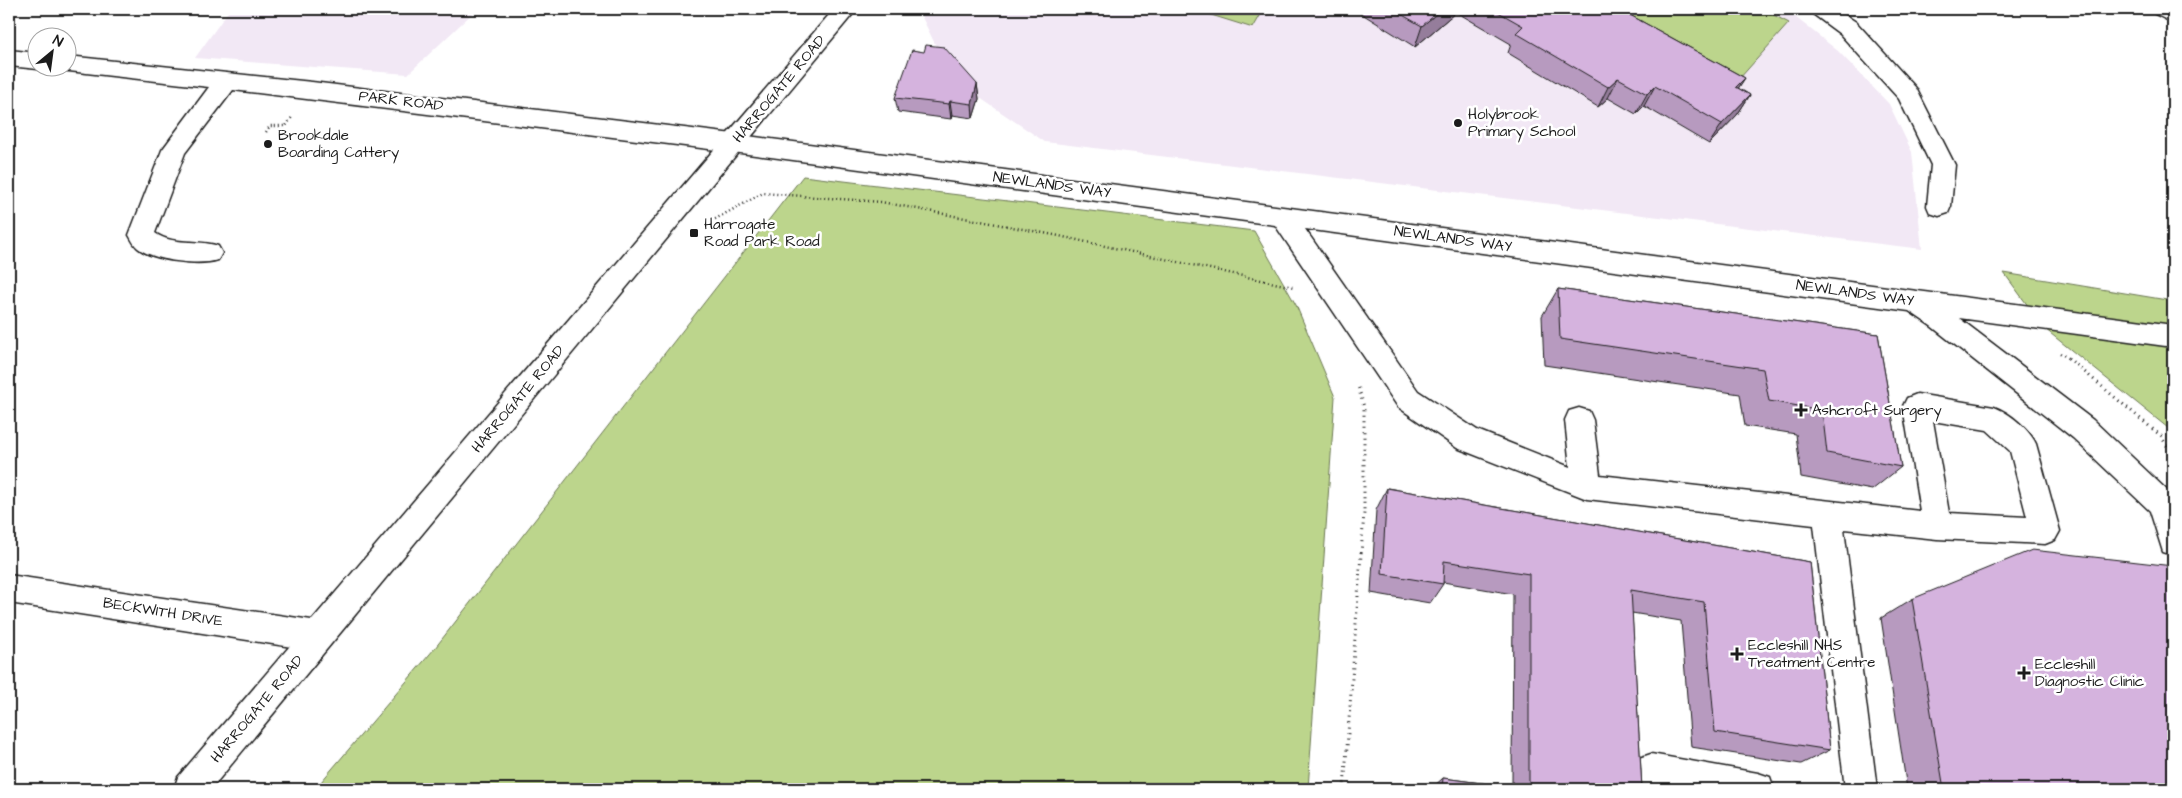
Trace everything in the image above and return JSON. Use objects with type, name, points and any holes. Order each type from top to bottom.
[{"type":"main road","name":"HARROGATE ROAD","points":[[190,789],[846,9]]},
{"type":"main road","points":[[1821,9],[1848,28],[1908,94],[1943,165],[1939,206]]},
{"type":"main road","points":[[2163,9],[2173,15]]},
{"type":"main road","points":[[9,58],[28,60]]},
{"type":"main road","name":"PARK ROAD","points":[[78,65],[227,81],[733,143]]},
{"type":"main road","points":[[209,253],[173,250],[152,245],[145,241],[142,235],[174,150],[227,81]]},
{"type":"main road","name":"NEWLANDS WAY","points":[[733,143],[2173,336]]},
{"type":"main road","points":[[1282,216],[1408,399],[1467,439],[1587,486],[1937,526],[2045,531],[2022,444],[1994,419],[1917,406],[1937,526]]},
{"type":"main road","points":[[1906,300],[1940,318],[2083,429],[2162,504],[2173,542]]},
{"type":"main road","points":[[1580,420],[1587,486]]},
{"type":"main road","points":[[1826,513],[1861,789]]},
{"type":"main road","name":"BECKWITH DRIVE","points":[[9,588],[318,636]]},
{"type":"main road","points":[[1652,789],[1651,770],[1758,789]]},
{"type":"path","points":[[664,225],[686,234],[763,193],[881,202],[1059,236],[1300,288]]},
{"type":"path","points":[[2058,351],[2074,362],[2161,436],[2173,456]]},
{"type":"path","points":[[1344,789],[1364,513],[1364,407],[1357,380]]},
{"type":"shaded area","points":[[230,9],[477,9],[408,74],[195,58]]},
{"type":"shaded area","name":"Holybrook Primary School","points":[[918,9],[1785,9],[1838,51],[1889,104],[1912,152],[1922,249],[1045,142],[952,79]]},
{"type":"green space","points":[[1192,9],[1264,9],[1253,28]]},
{"type":"green space","points":[[1588,9],[1762,9],[1789,23],[1731,88]]},
{"type":"green space","points":[[803,176],[1254,231],[1296,305],[1335,397],[1308,789],[315,789],[435,648]]},
{"type":"green space","points":[[2004,273],[2173,301],[2173,432],[2045,329]]},
{"type":"building","points":[[1392,9],[1442,9],[1422,26]]},
{"type":"building","points":[[1493,9],[1619,9],[1745,78],[1736,87],[1750,95],[1722,124],[1655,86],[1647,94],[1618,78],[1608,87],[1516,33],[1523,26]]},
{"type":"building","points":[[926,45],[944,47],[977,84],[972,104],[950,101],[949,104],[895,98],[912,50],[924,52]]},
{"type":"building","points":[[1558,289],[1878,334],[1901,467],[1827,453],[1822,410],[1769,401],[1763,369],[1560,339]]},
{"type":"building","points":[[1387,488],[1810,562],[1830,750],[1715,732],[1704,602],[1631,590],[1642,789],[1529,789],[1529,574],[1444,561],[1443,584],[1382,574]]},
{"type":"building","name":"Eccleshill Diagnostic Clinic","points":[[2032,550],[2173,566],[2173,789],[1944,789],[1912,599]]},
{"type":"building","points":[[1443,778],[1526,789],[1442,789]]},
{"type":"place","name":"Holybrook Primary School","points":[[1458,123]]},
{"type":"place","name":"Brookdale Boarding Cattery","points":[[268,144]]},
{"type":"place","name":"Harrogate Road Park Road","points":[[694,233]]},
{"type":"place","name":"Ashcroft Surgery","points":[[1801,410]]},
{"type":"place","name":"Eccleshill NHS Treatment Centre","points":[[1737,654]]},
{"type":"place","name":"Eccleshill Diagnostic Clinic","points":[[2024,673]]}]
